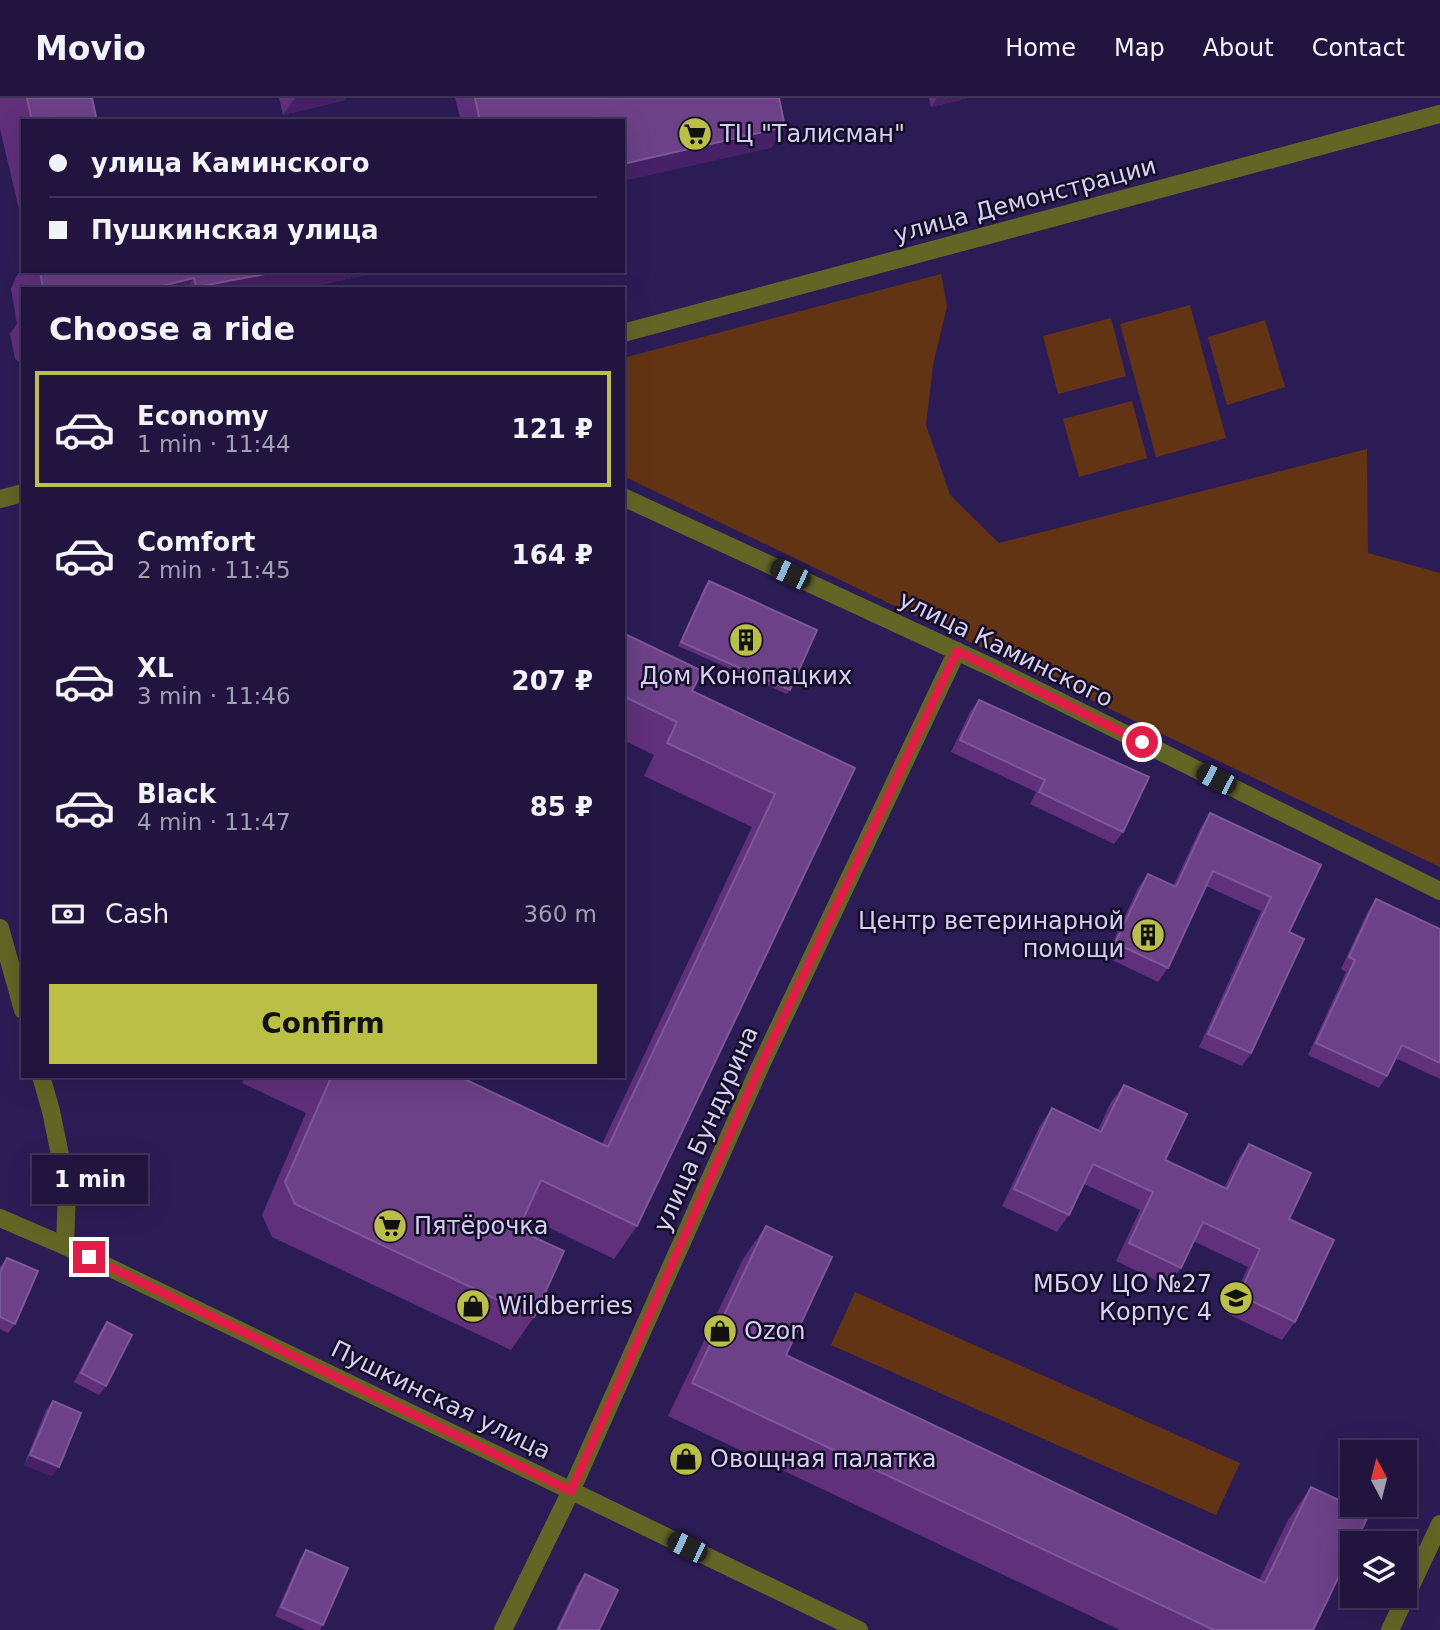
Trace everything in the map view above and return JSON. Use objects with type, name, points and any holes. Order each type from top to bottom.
[{"type":"street","name":"улица Демонстрации","points":[[625,331],[1440,114]]},
{"type":"street","points":[[0,499],[21,494]]},
{"type":"street","name":"улица Каминского","points":[[625,498],[957,651],[1440,891]]},
{"type":"street","name":"улица Бундурина","points":[[503,1630],[571,1491],[760,1067],[957,651]]},
{"type":"street","points":[[0,928],[21,1003]]},
{"type":"street","points":[[42,1078],[67,1189],[65,1246]]},
{"type":"street","name":"Пушкинская улица","points":[[0,1217],[859,1630]]},
{"type":"street","points":[[1390,1630],[1440,1524]]},
{"type":"shaded area","points":[[941,274],[947,306],[933,365],[926,425],[950,495],[999,543],[1367,449],[1368,553],[1440,573],[1440,867],[625,477],[625,357]]},
{"type":"shaded area","points":[[1190,305],[1226,438],[1156,457],[1120,324]]},
{"type":"shaded area","points":[[1111,318],[1126,376],[1058,394],[1043,336]]},
{"type":"shaded area","points":[[1265,320],[1285,387],[1227,405],[1208,337]]},
{"type":"shaded area","points":[[1132,401],[1147,458],[1079,477],[1063,419]]},
{"type":"shaded area","points":[[855,1292],[1240,1463],[1216,1515],[831,1345]]},
{"type":"building","points":[[27,98],[92,98],[97,119],[32,119]]},
{"type":"building","name":"ТЦ \"Талисман\"","points":[[475,98],[779,98],[785,127],[625,164],[625,119],[480,119]]},
{"type":"building","points":[[40,273],[271,273],[196,287],[194,278],[158,287],[43,287]]},
{"type":"building","name":"Дом Конопацких","points":[[709,581],[817,630],[790,690],[681,642]]},
{"type":"building","points":[[625,634],[702,671],[692,691],[855,768],[637,1226],[541,1180],[518,1230],[564,1251],[534,1317],[295,1204],[285,1182],[330,1080],[326,1078],[462,1078],[608,1147],[775,794],[667,743],[677,722],[625,697]]},
{"type":"building","points":[[979,700],[1149,777],[1123,832],[1039,792],[1045,780],[960,740]]},
{"type":"building","points":[[1210,813],[1321,865],[1289,932],[1304,939],[1251,1053],[1208,1034],[1271,897],[1213,871],[1168,968],[1115,943],[1148,874],[1176,887]]},
{"type":"building","points":[[1376,899],[1440,929],[1440,1063],[1402,1045],[1387,1076],[1316,1043],[1355,960],[1349,957]]},
{"type":"building","name":"МБОУ ЦО №27 Корпус 4","points":[[1124,1085],[1187,1114],[1165,1160],[1227,1189],[1249,1144],[1311,1173],[1289,1219],[1334,1240],[1295,1322],[1239,1295],[1260,1249],[1203,1222],[1181,1268],[1129,1243],[1153,1192],[1093,1164],[1069,1215],[1014,1189],[1052,1108],[1101,1132]]},
{"type":"building","points":[[766,1226],[832,1257],[786,1355],[1265,1583],[1311,1487],[1340,1500],[1340,1517],[1368,1517],[1361,1531],[1340,1531],[1340,1574],[1313,1630],[1214,1630],[692,1383]]},
{"type":"building","points":[[7,1258],[38,1271],[15,1324],[0,1317],[0,1273]]},
{"type":"building","points":[[107,1322],[132,1335],[106,1386],[81,1373]]},
{"type":"building","points":[[53,1401],[81,1413],[59,1467],[30,1455]]},
{"type":"building","points":[[306,1550],[348,1568],[323,1625],[281,1607]]},
{"type":"building","points":[[585,1574],[618,1590],[599,1630],[558,1630]]},
{"type":"place","name":"ТЦ \"Талисман\"","points":[[695,134]]},
{"type":"place","name":"Дом Конопацких","points":[[746,640]]},
{"type":"place","name":"Центр ветеринарной помощи","points":[[1148,935]]},
{"type":"place","name":"Пятёрочка","points":[[390,1226]]},
{"type":"place","name":"МБОУ ЦО №27 Корпус 4","points":[[1236,1298]]},
{"type":"place","name":"Wildberries","points":[[473,1306]]},
{"type":"place","name":"Ozon","points":[[720,1331]]},
{"type":"place","name":"Овощная палатка","points":[[686,1459]]},
{"type":"route","points":[[89,1257],[571,1491],[760,1067],[957,651],[1142,742]]}]
